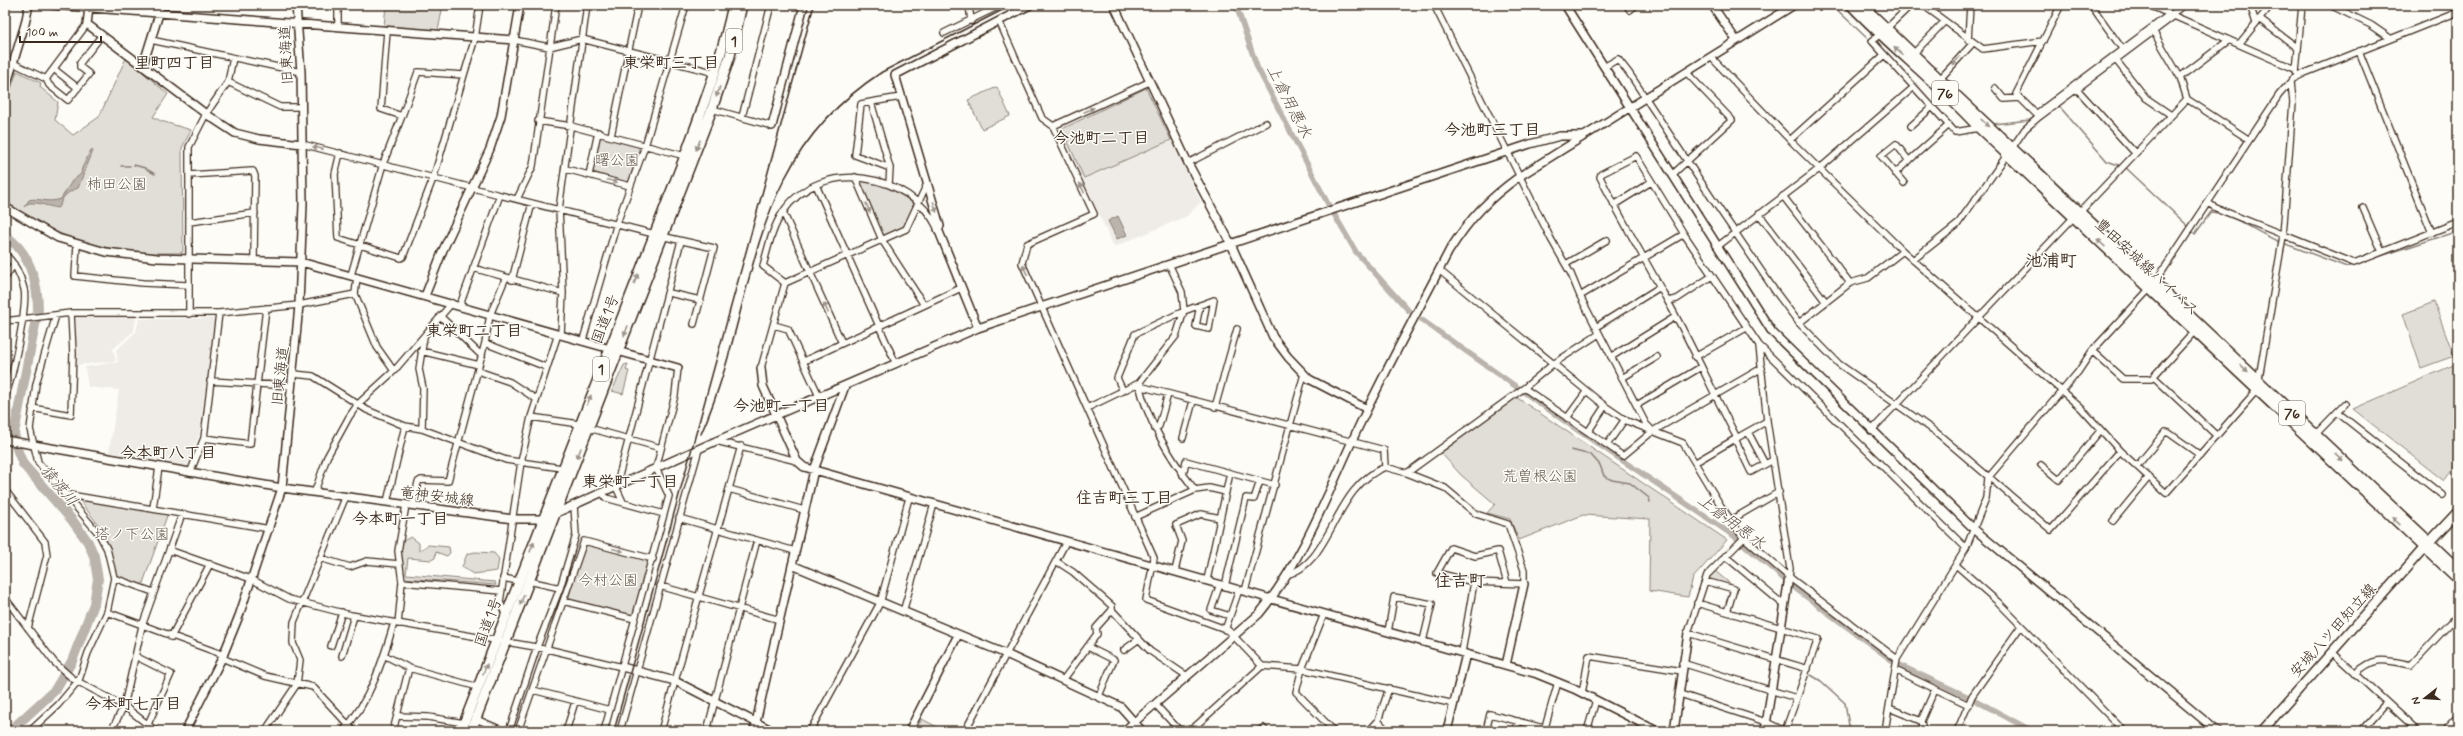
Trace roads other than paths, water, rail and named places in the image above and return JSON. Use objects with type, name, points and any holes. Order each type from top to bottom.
[{"type":"main road","name":"国道1号","points":[[471,731],[619,350],[685,156],[716,73],[726,40],[732,5]]},
{"type":"main road","name":"国道1号","points":[[462,727],[609,347],[712,109],[730,56],[742,5]]},
{"type":"main road","name":"豊田安城線バイパス","points":[[1851,5],[1879,35],[1955,102],[1979,128],[2010,151]]},
{"type":"main road","name":"豊田安城線バイパス","points":[[1862,5],[1940,80],[2010,151],[2152,286],[2258,381],[2312,437]]},
{"type":"main road","name":"豊田安城線バイパス","points":[[2152,286],[2195,331],[2257,390],[2312,437],[2427,545]]},
{"type":"main road","points":[[2427,545],[2458,512]]},
{"type":"main road","points":[[2427,545],[2458,569]]},
{"type":"main road","points":[[2427,545],[2458,579]]},
{"type":"main road","name":"安城八ツ田知立線","points":[[2262,731],[2427,545]]},
{"type":"street","points":[[5,90],[14,63],[29,5]]},
{"type":"street","points":[[52,5],[338,28],[514,40],[550,47],[582,39],[628,50],[670,63],[716,73]]},
{"type":"street","points":[[142,65],[159,14],[160,5]]},
{"type":"street","name":"旧東海道","points":[[185,731],[223,657],[270,529],[282,488],[294,374],[301,262],[302,108],[296,5]]},
{"type":"street","points":[[338,5],[338,28]]},
{"type":"street","points":[[340,153],[335,174],[338,238],[359,246],[401,258],[403,257],[434,176],[475,38],[480,5]]},
{"type":"street","points":[[425,296],[443,250],[490,149],[501,116],[520,5]]},
{"type":"street","points":[[517,199],[533,166],[538,121],[556,5]]},
{"type":"street","points":[[506,614],[500,602],[501,591],[521,462],[536,399],[546,367],[560,334],[563,293],[560,209],[587,5]]},
{"type":"street","points":[[611,136],[638,5]]},
{"type":"street","points":[[583,340],[617,224],[645,146],[686,5]]},
{"type":"street","points":[[742,117],[771,5]]},
{"type":"street","points":[[712,109],[772,126],[804,5]]},
{"type":"street","points":[[969,5],[971,21]]},
{"type":"street","points":[[944,33],[1002,5]]},
{"type":"street","points":[[938,229],[940,226],[900,97],[896,75],[1030,5]]},
{"type":"street","points":[[1114,5],[1188,162],[1231,244],[1273,337],[1304,374],[1321,387],[1367,409]]},
{"type":"street","points":[[1434,5],[1506,152],[1520,176],[1551,239],[1566,264],[1599,334],[1646,424],[1653,431]]},
{"type":"street","points":[[1565,5],[1772,332],[1871,431],[1974,529],[2216,731]]},
{"type":"street","points":[[1626,5],[1630,10],[1636,5]]},
{"type":"street","points":[[1712,5],[1736,40]]},
{"type":"street","points":[[1124,731],[1259,614],[1272,598],[1286,575],[1367,409],[1439,270],[1466,224],[1496,193],[1520,176],[1794,5]]},
{"type":"street","points":[[1887,28],[1911,5]]},
{"type":"street","points":[[1923,5],[1982,49],[2043,41]]},
{"type":"street","points":[[1940,80],[1970,41],[1970,5]]},
{"type":"street","points":[[2037,115],[2016,94],[2061,5]]},
{"type":"street","points":[[2092,5],[2123,50]]},
{"type":"street","points":[[2150,5],[2295,70]]},
{"type":"street","points":[[1913,260],[1957,225],[2025,129],[2037,115],[2185,5]]},
{"type":"street","points":[[2250,5],[2257,21],[2298,48]]},
{"type":"street","points":[[2263,5],[2266,12]]},
{"type":"street","points":[[2239,44],[2271,5]]},
{"type":"street","points":[[2298,76],[2295,70],[2302,5]]},
{"type":"street","points":[[2330,5],[2371,25],[2390,38]]},
{"type":"street","points":[[46,79],[88,24],[89,7]]},
{"type":"street","points":[[1885,731],[1897,658],[1966,548],[1986,498],[1988,478],[2062,391],[2092,351],[2152,286],[2208,203],[2248,139],[2291,82],[2298,76],[2458,12]]},
{"type":"street","points":[[2037,115],[2077,89],[2115,59],[2123,50],[2153,31],[2171,15]]},
{"type":"street","points":[[999,21],[1042,118],[1053,126],[1094,214],[1027,244],[1022,263],[1154,558],[1146,600],[1226,630],[1234,635],[1262,666],[1302,669],[1454,704]]},
{"type":"street","points":[[1913,54],[1944,22]]},
{"type":"street","points":[[88,24],[206,114],[235,133],[259,139],[302,144],[340,153],[434,176],[500,195],[560,209],[681,241],[714,248],[694,324]]},
{"type":"street","points":[[388,31],[381,108],[402,116]]},
{"type":"street","points":[[2153,31],[2180,77],[2187,99],[2248,139]]},
{"type":"street","points":[[14,63],[46,79],[49,85],[68,100],[89,74],[80,66],[80,64],[102,35]]},
{"type":"street","points":[[1879,35],[1872,41],[1955,132],[1979,128]]},
{"type":"street","points":[[151,40],[300,72]]},
{"type":"street","points":[[2180,77],[2229,40]]},
{"type":"street","points":[[2359,51],[2432,233]]},
{"type":"street","points":[[1790,140],[1884,55]]},
{"type":"street","points":[[1711,57],[1790,140],[1903,251],[2081,408],[2120,451],[2166,493],[2257,390],[2283,236],[2293,102],[2291,82]]},
{"type":"street","points":[[189,314],[189,147],[206,114],[228,82],[233,58]]},
{"type":"street","points":[[1604,67],[1618,59],[1646,97],[1670,136],[1689,161],[1775,291],[1799,323],[1839,364],[1936,432],[1988,478],[2051,530],[2120,451]]},
{"type":"street","points":[[2115,59],[2146,98],[2171,115]]},
{"type":"street","points":[[54,68],[78,88]]},
{"type":"street","points":[[394,371],[377,347],[355,294],[354,276],[359,246],[383,164],[418,72],[464,75]]},
{"type":"street","points":[[1673,174],[1689,161],[1732,120],[1687,73]]},
{"type":"street","points":[[228,82],[280,108],[302,108]]},
{"type":"street","points":[[1053,126],[1149,82]]},
{"type":"street","points":[[1718,246],[1819,169],[1914,87]]},
{"type":"street","points":[[1995,88],[2004,99],[2020,98]]},
{"type":"street","points":[[2077,89],[2135,153]]},
{"type":"street","points":[[890,168],[855,155],[861,104],[900,97]]},
{"type":"street","points":[[1871,431],[2187,99]]},
{"type":"street","points":[[871,102],[890,168],[889,184]]},
{"type":"street","points":[[1911,126],[1932,107]]},
{"type":"street","points":[[538,121],[598,132],[685,156]]},
{"type":"street","points":[[1188,162],[1266,124]]},
{"type":"street","points":[[1896,173],[1949,125]]},
{"type":"street","points":[[589,175],[598,132]]},
{"type":"street","name":"竜神安城線","points":[[5,440],[32,446],[282,488],[315,491],[409,506],[513,519],[543,519],[818,396],[978,328],[1506,152],[1560,136],[1583,136]]},
{"type":"street","points":[[1904,183],[1881,156],[1896,144],[1909,162]]},
{"type":"street","points":[[1773,460],[1751,472],[1715,395],[1668,301],[1645,257],[1634,243],[1600,177],[1601,174],[1636,156],[1684,234],[1746,328],[1759,345],[1966,548]]},
{"type":"street","points":[[566,169],[630,186]]},
{"type":"street","points":[[189,174],[253,171],[255,176],[254,259]]},
{"type":"street","points":[[855,177],[882,240],[924,305]]},
{"type":"street","points":[[785,283],[763,266],[771,239],[783,212],[796,197],[816,185],[835,179],[855,177],[889,184],[919,203],[938,229],[978,328]]},
{"type":"street","points":[[1614,204],[1651,182]]},
{"type":"street","points":[[785,283],[906,228],[927,184]]},
{"type":"street","points":[[816,185],[896,364]]},
{"type":"street","points":[[460,305],[500,195]]},
{"type":"street","points":[[1783,196],[1850,283]]},
{"type":"street","points":[[343,731],[348,726],[367,694],[396,624],[402,582],[398,551],[409,506],[418,482],[421,480],[448,481],[480,365],[490,315],[509,278],[532,203]]},
{"type":"street","points":[[2208,203],[2216,208],[2237,215],[2283,236],[2354,263],[2458,222]]},
{"type":"street","points":[[5,207],[40,228],[77,245],[130,256],[254,259],[301,262],[460,305],[490,315],[609,347],[678,368],[675,395],[656,468],[670,496],[604,731]]},
{"type":"street","points":[[2363,208],[2382,252]]},
{"type":"street","points":[[783,212],[842,343]]},
{"type":"street","points":[[189,222],[255,213]]},
{"type":"street","points":[[1759,214],[1826,302]]},
{"type":"street","points":[[1580,296],[1684,234]]},
{"type":"street","points":[[1566,264],[1607,240]]},
{"type":"street","points":[[623,502],[616,487],[669,292],[681,241]]},
{"type":"street","points":[[77,245],[75,276],[143,283],[188,285]]},
{"type":"street","points":[[1799,323],[1850,283],[1868,278],[1903,251]]},
{"type":"street","points":[[5,254],[14,264],[24,289],[23,319],[5,398]]},
{"type":"street","points":[[5,278],[14,264]]},
{"type":"street","points":[[1087,408],[1139,383],[1176,336],[1184,311],[1182,292],[1168,264]]},
{"type":"street","points":[[473,268],[563,293]]},
{"type":"street","points":[[1439,270],[1510,326],[1586,392],[1605,406],[1625,419],[1683,443],[1731,520],[1744,538],[1788,580],[1897,658]]},
{"type":"street","points":[[1668,301],[1677,299],[1712,276]]},
{"type":"street","points":[[785,283],[761,368],[763,386],[797,461]]},
{"type":"street","points":[[1596,327],[1660,287]]},
{"type":"street","points":[[804,361],[961,288]]},
{"type":"street","points":[[669,292],[700,300]]},
{"type":"street","points":[[5,321],[71,313],[220,313],[299,305],[355,294]]},
{"type":"street","points":[[1123,391],[1117,378],[1135,334],[1184,311],[1200,305],[1214,300],[1209,329],[1196,326],[1200,305]]},
{"type":"street","points":[[315,491],[327,457],[348,417],[358,404],[394,371],[452,303]]},
{"type":"street","points":[[204,438],[250,444],[266,308]]},
{"type":"street","points":[[32,408],[71,415],[73,354],[71,313]]},
{"type":"street","points":[[190,473],[204,438],[210,381],[220,313]]},
{"type":"street","points":[[30,731],[58,705],[76,679],[107,612],[114,578],[107,549],[102,539],[91,523],[64,494],[38,462],[32,446],[30,429],[32,408],[54,315]]},
{"type":"street","points":[[440,316],[482,356]]},
{"type":"street","points":[[1611,357],[1675,317]]},
{"type":"street","points":[[774,325],[788,330],[804,361],[818,396]]},
{"type":"street","points":[[1696,357],[1746,328]]},
{"type":"street","points":[[1215,407],[1237,329]]},
{"type":"street","points":[[2092,351],[2123,378],[2152,379],[2195,331]]},
{"type":"street","points":[[1407,473],[1524,388],[1553,364],[1599,334]]},
{"type":"street","points":[[422,429],[423,388],[419,369],[424,337]]},
{"type":"street","points":[[485,343],[546,367]]},
{"type":"street","points":[[1759,345],[1767,421],[1790,569],[1770,690],[1765,731]]},
{"type":"street","points":[[421,351],[480,365]]},
{"type":"street","points":[[1622,378],[1657,357]]},
{"type":"street","points":[[1637,405],[1701,367]]},
{"type":"street","points":[[1524,388],[1623,456],[1653,431],[1762,368]]},
{"type":"street","points":[[478,371],[510,382],[536,399]]},
{"type":"street","points":[[294,374],[313,376],[380,417],[406,426],[422,429],[506,460],[562,468]]},
{"type":"street","points":[[1226,630],[1230,616],[1242,590],[1274,485],[1304,374]]},
{"type":"street","points":[[2154,377],[2217,436]]},
{"type":"street","points":[[210,381],[292,386]]},
{"type":"street","points":[[1139,383],[1143,387],[1193,401],[1384,450],[1385,467]]},
{"type":"street","points":[[1139,383],[1149,419],[1183,475],[1195,490]]},
{"type":"street","points":[[754,731],[814,470],[844,386]]},
{"type":"street","points":[[1567,418],[1586,392]]},
{"type":"street","points":[[1155,429],[1159,426],[1168,394]]},
{"type":"street","points":[[1183,438],[1193,401]]},
{"type":"street","points":[[2312,437],[2346,404]]},
{"type":"street","points":[[1588,432],[1605,406]]},
{"type":"street","points":[[2337,412],[2442,495]]},
{"type":"street","points":[[531,417],[579,424]]},
{"type":"street","points":[[1607,445],[1625,419]]},
{"type":"street","points":[[1696,462],[1767,421]]},
{"type":"street","points":[[387,502],[406,426]]},
{"type":"street","points":[[589,428],[661,448]]},
{"type":"street","points":[[2041,464],[2059,480],[2100,430]]},
{"type":"street","points":[[1748,432],[1765,464]]},
{"type":"street","points":[[2137,466],[2165,432],[2169,432],[2200,455]]},
{"type":"street","points":[[716,441],[797,461],[814,470],[909,498],[1272,598],[1506,665],[1558,682],[1657,731]]},
{"type":"street","points":[[661,731],[741,446]]},
{"type":"street","points":[[620,731],[699,449]]},
{"type":"street","points":[[1183,475],[1186,462],[1274,485]]},
{"type":"street","points":[[153,508],[159,467]]},
{"type":"street","points":[[1286,575],[1300,569],[1317,554],[1340,510],[1366,477],[1385,467],[1407,473],[1445,488],[1476,514],[1508,524],[1524,570],[1524,584],[1506,665]]},
{"type":"street","points":[[5,471],[5,491],[44,542],[47,555],[28,628]]},
{"type":"street","points":[[1207,580],[1230,473]]},
{"type":"street","points":[[2113,520],[2149,477]]},
{"type":"street","points":[[1230,616],[1211,610],[1223,585],[1246,498],[1254,499],[1260,481]]},
{"type":"street","points":[[1136,517],[1195,490],[1209,488],[1226,492]]},
{"type":"street","points":[[729,490],[804,510]]},
{"type":"street","points":[[1731,520],[1778,492]]},
{"type":"street","points":[[603,493],[606,498],[664,514]]},
{"type":"street","points":[[64,494],[270,529]]},
{"type":"street","points":[[265,731],[297,684],[300,660],[293,643],[294,622],[346,496]]},
{"type":"street","points":[[810,731],[880,603],[909,498]]},
{"type":"street","points":[[903,612],[934,504]]},
{"type":"street","points":[[509,731],[537,647],[560,588],[576,535],[574,506]]},
{"type":"street","points":[[111,731],[124,706],[142,626],[182,514]]},
{"type":"street","points":[[1175,571],[1182,541],[1176,525],[1201,514],[1220,518]]},
{"type":"street","points":[[679,518],[795,551]]},
{"type":"street","points":[[1674,731],[1688,633],[1706,575],[1744,538]]},
{"type":"street","points":[[707,731],[716,702],[757,540]]},
{"type":"street","points":[[518,731],[584,541],[653,559]]},
{"type":"street","points":[[965,731],[1066,542]]},
{"type":"street","points":[[1507,583],[1498,551],[1475,556],[1451,548],[1437,573],[1474,582],[1524,584]]},
{"type":"street","points":[[169,550],[251,579],[289,599],[354,616],[547,649],[675,681],[773,731]]},
{"type":"street","points":[[1726,556],[1784,604]]},
{"type":"street","points":[[320,558],[350,567],[368,561],[399,564]]},
{"type":"street","points":[[1056,561],[1073,572],[1112,606],[1112,610],[1150,651],[1187,676]]},
{"type":"street","points":[[171,637],[210,564]]},
{"type":"street","points":[[792,565],[958,636],[1006,654],[1098,696],[1121,707],[1135,721],[1142,731]]},
{"type":"street","points":[[1956,565],[2021,626],[2124,731]]},
{"type":"street","points":[[114,578],[153,592]]},
{"type":"street","points":[[503,578],[518,581]]},
{"type":"street","points":[[529,581],[560,588]]},
{"type":"street","points":[[1705,581],[1734,589],[1727,612]]},
{"type":"street","points":[[402,582],[501,591]]},
{"type":"street","points":[[1447,731],[1464,653],[1474,582]]},
{"type":"street","points":[[660,586],[780,620]]},
{"type":"street","points":[[1388,632],[1394,597],[1432,604],[1423,641]]},
{"type":"street","points":[[5,598],[54,662],[76,679],[124,706],[156,731]]},
{"type":"street","points":[[563,601],[635,619]]},
{"type":"street","points":[[1680,694],[1766,722],[1785,731],[1818,640],[1697,603]]},
{"type":"street","points":[[1063,680],[1097,634],[1096,628],[1112,610]]},
{"type":"street","points":[[107,612],[223,657],[266,676],[313,687],[354,731]]},
{"type":"street","points":[[331,646],[342,612]]},
{"type":"street","points":[[1324,614],[1302,669],[1296,692],[1334,731]]},
{"type":"street","points":[[2355,674],[2368,662],[2387,661],[2411,665],[2458,615]]},
{"type":"street","points":[[342,656],[354,616]]},
{"type":"street","points":[[1957,731],[1970,701],[2021,626]]},
{"type":"street","points":[[1688,633],[1808,669]]},
{"type":"street","points":[[909,731],[958,636]]},
{"type":"street","points":[[1124,650],[1139,639]]},
{"type":"street","points":[[1088,647],[1114,660],[1098,696]]},
{"type":"street","points":[[2332,652],[2418,731]]},
{"type":"street","points":[[384,655],[409,668],[478,687]]},
{"type":"street","points":[[135,656],[171,674],[148,724]]},
{"type":"street","points":[[1582,693],[1589,656],[1682,667],[1796,698]]},
{"type":"street","points":[[1190,731],[1262,666]]},
{"type":"street","points":[[393,731],[409,668]]},
{"type":"street","points":[[1895,668],[1935,689],[1970,701]]},
{"type":"street","points":[[1545,730],[1558,682]]},
{"type":"street","points":[[1369,731],[1378,721],[1389,688]]},
{"type":"street","points":[[1923,731],[1921,721],[1935,689]]},
{"type":"street","points":[[533,690],[610,710]]},
{"type":"street","points":[[1587,731],[1596,700]]},
{"type":"street","points":[[566,731],[575,702]]},
{"type":"street","points":[[2361,731],[2386,703]]},
{"type":"street","points":[[1155,704],[1180,731]]},
{"type":"street","points":[[1889,708],[1921,721]]},
{"type":"street","points":[[1486,731],[1490,714],[1545,730],[1555,731]]},
{"type":"street","points":[[397,716],[428,717],[462,727]]},
{"type":"street","points":[[2444,731],[2458,716]]},
{"type":"street","points":[[476,719],[504,731]]},
{"type":"street","points":[[1378,721],[1388,731]]},
{"type":"street","points":[[1516,731],[1518,721]]},
{"type":"street","points":[[1259,731],[1263,728],[1266,731]]},
{"type":"waterway","name":"上倉用悪水","points":[[1236,5],[1257,67],[1329,206]]},
{"type":"waterway","points":[[1832,5],[1870,41]]},
{"type":"waterway","points":[[2059,106],[2107,161],[2121,166]]},
{"type":"waterway","points":[[1941,113],[1956,129],[1963,128]]},
{"type":"waterway","points":[[1993,124],[2030,120],[2035,116]]},
{"type":"waterway","points":[[134,165],[145,168]]},
{"type":"waterway","points":[[121,166],[130,166]]},
{"type":"waterway","points":[[2125,167],[2189,227]]},
{"type":"waterway","points":[[146,169],[155,174]]},
{"type":"waterway","points":[[2191,230],[2195,234],[2211,212],[2238,220],[2280,242]]},
{"type":"waterway","name":"上倉用悪水","points":[[1334,214],[1356,252],[1409,311]]},
{"type":"waterway","points":[[2283,243],[2347,267],[2458,231]]},
{"type":"waterway","name":"猿渡川","points":[[5,236],[13,242],[26,259],[34,279],[38,299],[38,309],[14,433],[17,449],[23,464],[72,520],[88,542],[94,556],[98,579],[94,604],[72,661],[55,690],[10,731]]},
{"type":"waterway","name":"上倉用悪水","points":[[1422,320],[1573,427],[1734,536],[1792,586],[1897,664],[1973,699],[2032,731]]},
{"type":"waterway","points":[[1571,450],[1591,455],[1600,465],[1604,476],[1612,480],[1630,483],[1649,498],[1650,502]]},
{"type":"waterway","points":[[1811,675],[1821,681],[1845,703],[1850,731]]},
{"type":"railway","points":[[614,731],[814,5]]},
{"type":"railway","points":[[701,434],[720,383],[761,236],[779,191],[803,148],[836,108],[882,72],[1012,5]]},
{"type":"district","name":"里町四丁目","points":[[174,62]]},
{"type":"district","name":"東栄町三丁目","points":[[671,62]]},
{"type":"district","name":"今池町三丁目","points":[[1492,129]]},
{"type":"district","name":"今池町二丁目","points":[[1101,137]]},
{"type":"district","name":"池浦町","points":[[2051,260]]},
{"type":"district","name":"東栄町二丁目","points":[[474,330]]},
{"type":"district","name":"今池町一丁目","points":[[781,405]]},
{"type":"district","name":"今本町八丁目","points":[[168,452]]},
{"type":"district","name":"東栄町一丁目","points":[[630,481]]},
{"type":"district","name":"住吉町三丁目","points":[[1124,497]]},
{"type":"district","name":"今本町一丁目","points":[[400,518]]},
{"type":"district","name":"住吉町","points":[[1460,580]]},
{"type":"district","name":"今本町七丁目","points":[[133,703]]},
{"type":"park label","name":"曙公園","points":[[617,160]]},
{"type":"park label","name":"柿田公園","points":[[117,184]]},
{"type":"park label","name":"荒曽根公園","points":[[1540,476]]},
{"type":"park label","name":"塔ノ下公園","points":[[132,534]]},
{"type":"park label","name":"今村公園","points":[[608,580]]}]
